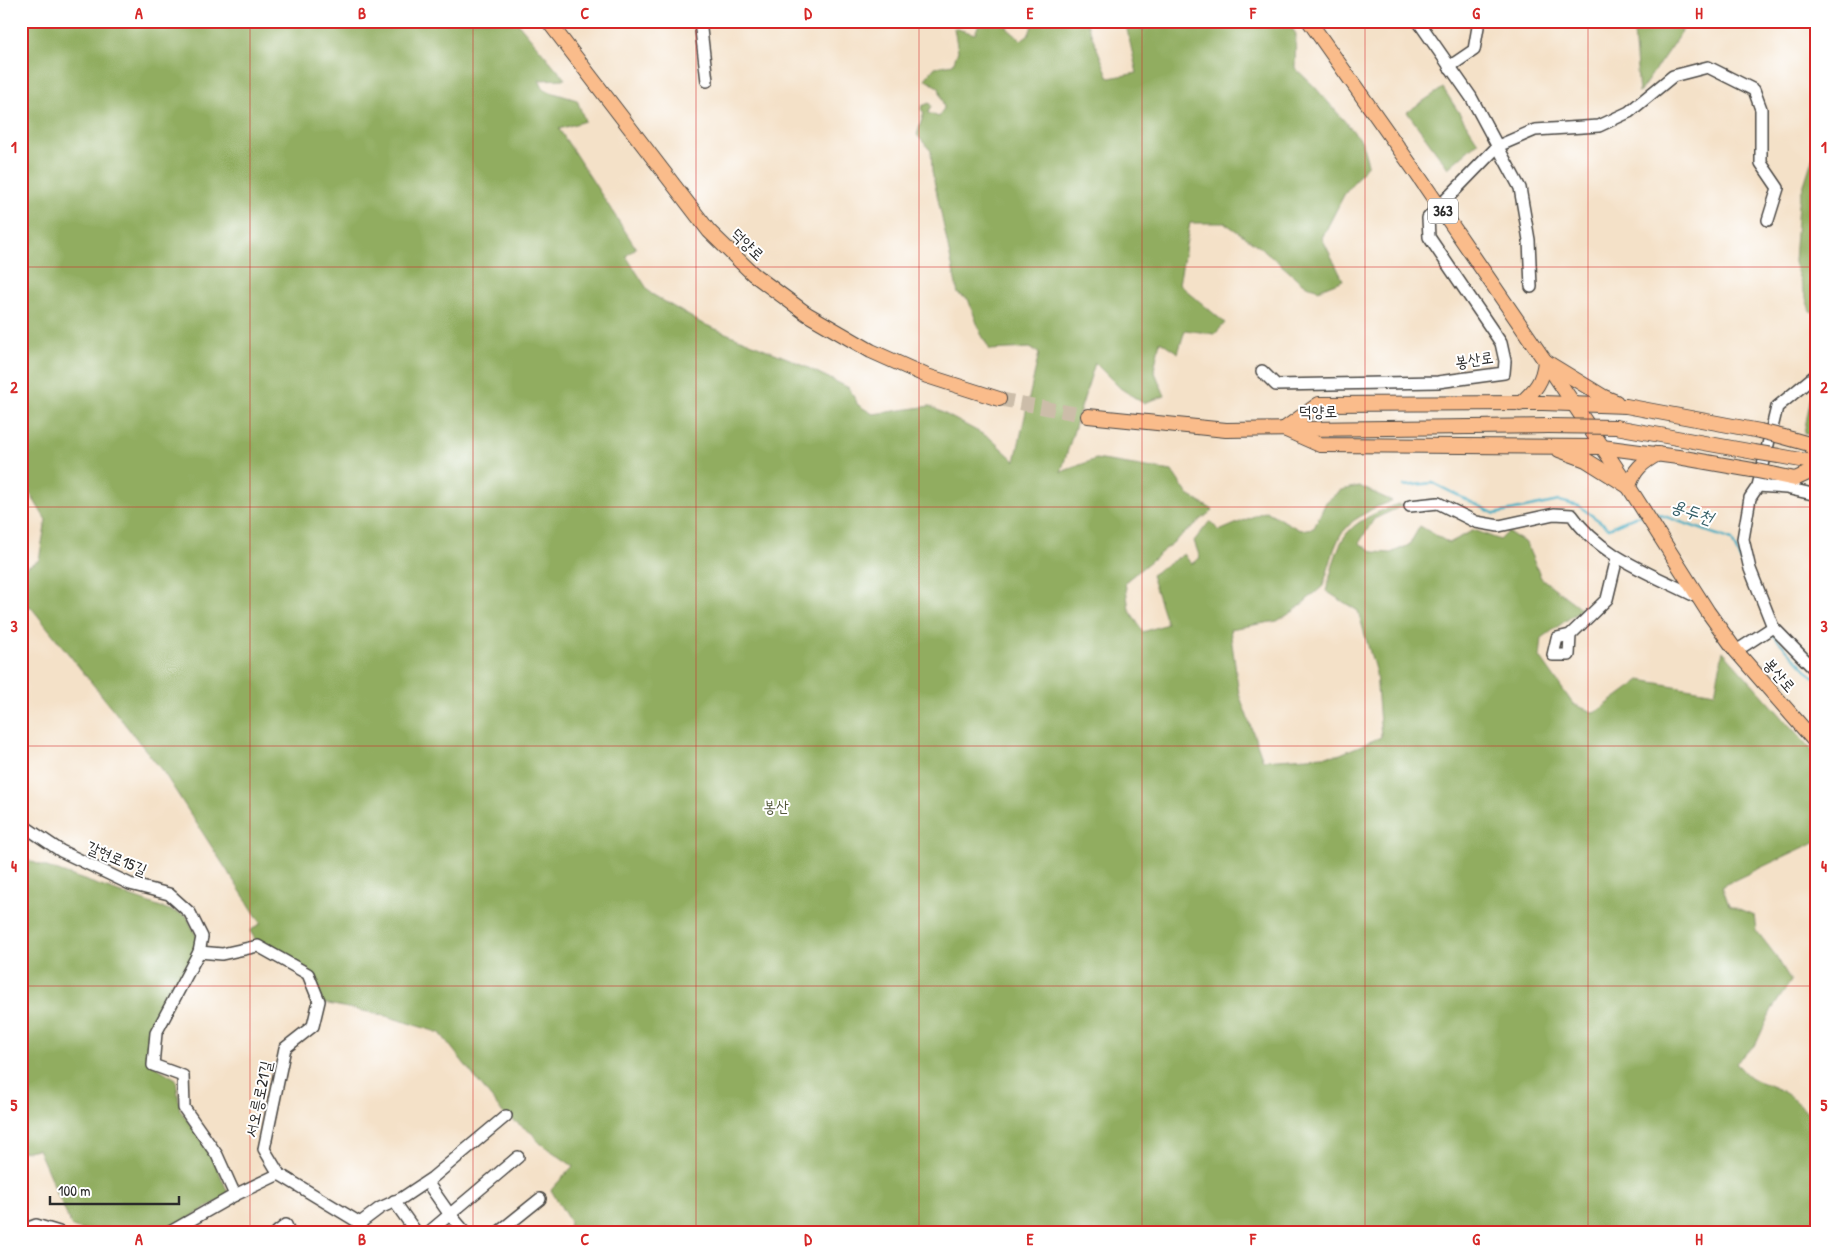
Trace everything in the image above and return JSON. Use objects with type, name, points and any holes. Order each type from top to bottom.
[{"type":"main road","name":"덕양로","points":[[548,21],[709,231],[753,274],[807,314],[871,351],[927,376],[999,399]]},
{"type":"main road","name":"363","points":[[1309,21],[1440,207],[1629,487]]},
{"type":"main road","points":[[1520,404],[1544,375],[1545,361],[1604,397],[1626,406]]},
{"type":"main road","points":[[1284,429],[1319,404],[1573,403],[1626,406],[1760,431],[1809,444],[1817,454]]},
{"type":"main road","name":"덕양로","points":[[1088,416],[1226,430],[1549,426],[1616,427],[1817,464]]},
{"type":"main road","points":[[1284,429],[1320,445],[1602,447],[1658,454],[1795,479],[1817,469]]},
{"type":"main road","points":[[1544,446],[1568,452],[1586,460],[1629,487],[1632,476],[1638,467],[1658,454]]},
{"type":"main road","name":"봉산로","points":[[1629,487],[1699,598],[1736,651],[1817,744]]},
{"type":"street","points":[[700,21],[707,81]]},
{"type":"street","points":[[1418,21],[1471,97],[1520,188],[1530,240],[1531,287]]},
{"type":"street","points":[[1449,68],[1474,50],[1479,21]]},
{"type":"street","name":"봉산로","points":[[1262,371],[1276,385],[1438,382],[1504,373],[1505,361],[1501,343],[1429,238],[1428,218],[1498,146],[1535,130],[1599,126],[1629,112],[1673,76],[1708,67],[1754,90],[1761,109],[1761,163],[1778,188],[1768,220]]},
{"type":"street","name":"봉산로","points":[[1817,374],[1778,407],[1758,486],[1750,498],[1744,539],[1750,569],[1773,627],[1817,672]]},
{"type":"street","points":[[1758,486],[1786,488],[1817,495]]},
{"type":"street","name":"봉산로","points":[[1410,506],[1438,503],[1476,522],[1499,526],[1554,514],[1572,515],[1588,534],[1617,558],[1699,598]]},
{"type":"street","points":[[1570,635],[1607,599],[1617,558]]},
{"type":"street","name":"봉산로","points":[[1736,651],[1773,627]]},
{"type":"street","name":"갈현로15길","points":[[21,824],[61,851],[130,884],[169,894],[190,914],[202,936],[199,952]]},
{"type":"street","name":"서오릉로21길","points":[[199,952],[222,954],[258,946],[308,974],[319,1001],[313,1026],[285,1048],[264,1149],[280,1174],[359,1229],[380,1208],[427,1182],[506,1116]]},
{"type":"street","points":[[199,952],[156,1033],[153,1065],[183,1076],[184,1108],[216,1155],[235,1195]]},
{"type":"street","points":[[429,1232],[518,1157]]},
{"type":"street","points":[[170,1232],[235,1195],[280,1174]]},
{"type":"street","points":[[427,1182],[450,1214],[466,1232]]},
{"type":"street","points":[[499,1232],[540,1200]]},
{"type":"street","points":[[394,1201],[416,1232]]},
{"type":"street","points":[[26,1230],[36,1225],[59,1232]]},
{"type":"green space","name":"봉산","points":[[21,21],[516,21],[565,79],[539,80],[544,90],[577,100],[585,121],[559,129],[636,248],[626,256],[650,293],[701,323],[792,360],[849,388],[858,405],[873,414],[930,406],[990,438],[1015,461],[1039,353],[1030,348],[990,350],[981,334],[968,299],[958,294],[932,171],[931,151],[917,135],[924,113],[921,109],[922,106],[929,103],[931,106],[928,113],[939,117],[944,108],[939,88],[925,79],[935,67],[953,64],[958,51],[954,28],[975,34],[980,21],[1005,21],[1008,29],[1021,40],[1029,34],[1034,21],[1086,21],[1109,78],[1137,73],[1125,21],[1144,30],[1146,21],[1287,21],[1296,34],[1295,68],[1314,86],[1361,140],[1368,164],[1344,195],[1322,238],[1343,280],[1318,290],[1302,283],[1264,250],[1225,223],[1190,223],[1179,284],[1225,323],[1215,334],[1185,330],[1178,353],[1160,341],[1154,370],[1165,396],[1143,403],[1120,388],[1095,363],[1061,472],[1096,459],[1172,471],[1188,495],[1213,510],[1125,582],[1129,609],[1143,632],[1167,624],[1151,575],[1184,554],[1191,564],[1200,558],[1194,541],[1210,521],[1219,531],[1266,511],[1300,530],[1314,528],[1326,502],[1341,490],[1359,486],[1392,501],[1372,509],[1353,521],[1341,534],[1323,586],[1294,611],[1277,621],[1230,629],[1239,694],[1263,760],[1338,755],[1381,737],[1376,673],[1358,611],[1326,591],[1337,552],[1348,532],[1368,517],[1398,504],[1402,506],[1374,519],[1359,543],[1374,552],[1391,553],[1409,545],[1420,526],[1449,543],[1474,530],[1500,540],[1508,532],[1526,543],[1541,578],[1582,609],[1542,638],[1540,657],[1573,704],[1595,713],[1640,680],[1715,693],[1723,651],[1817,756],[1817,841],[1722,886],[1729,905],[1754,915],[1756,930],[1776,956],[1791,981],[1771,1011],[1756,1044],[1736,1062],[1751,1078],[1788,1095],[1811,1116],[1817,1108],[1817,1232],[568,1232],[570,1222],[551,1190],[573,1166],[537,1141],[533,1134],[503,1113],[440,1033],[383,1015],[323,1003],[308,970],[257,942],[250,931],[261,923],[164,773],[30,606],[21,613],[21,570],[39,560],[46,520],[26,487],[21,485]]},
{"type":"green space","points":[[1633,21],[1689,21],[1639,93]]},
{"type":"green space","points":[[1443,88],[1478,142],[1448,168],[1407,112]]},
{"type":"green space","points":[[1817,144],[1817,313],[1810,311],[1794,262],[1798,203]]},
{"type":"green space","points":[[1811,396],[1817,398],[1817,438],[1804,433]]},
{"type":"green space","points":[[21,858],[187,916],[197,937],[199,952],[156,1033],[153,1065],[176,1079],[180,1110],[211,1153],[229,1195],[165,1232],[88,1232],[72,1227],[38,1149],[21,1152]]},
{"type":"waterway","name":"용두천","points":[[1404,486],[1433,483],[1495,514],[1559,501],[1579,506],[1609,528],[1641,515]]},
{"type":"waterway","name":"용두천","points":[[1651,514],[1658,514],[1732,540],[1744,569]]},
{"type":"waterway","name":"용두천","points":[[1772,634],[1817,681]]},
{"type":"tunnel","points":[[999,399],[1088,416]]}]
